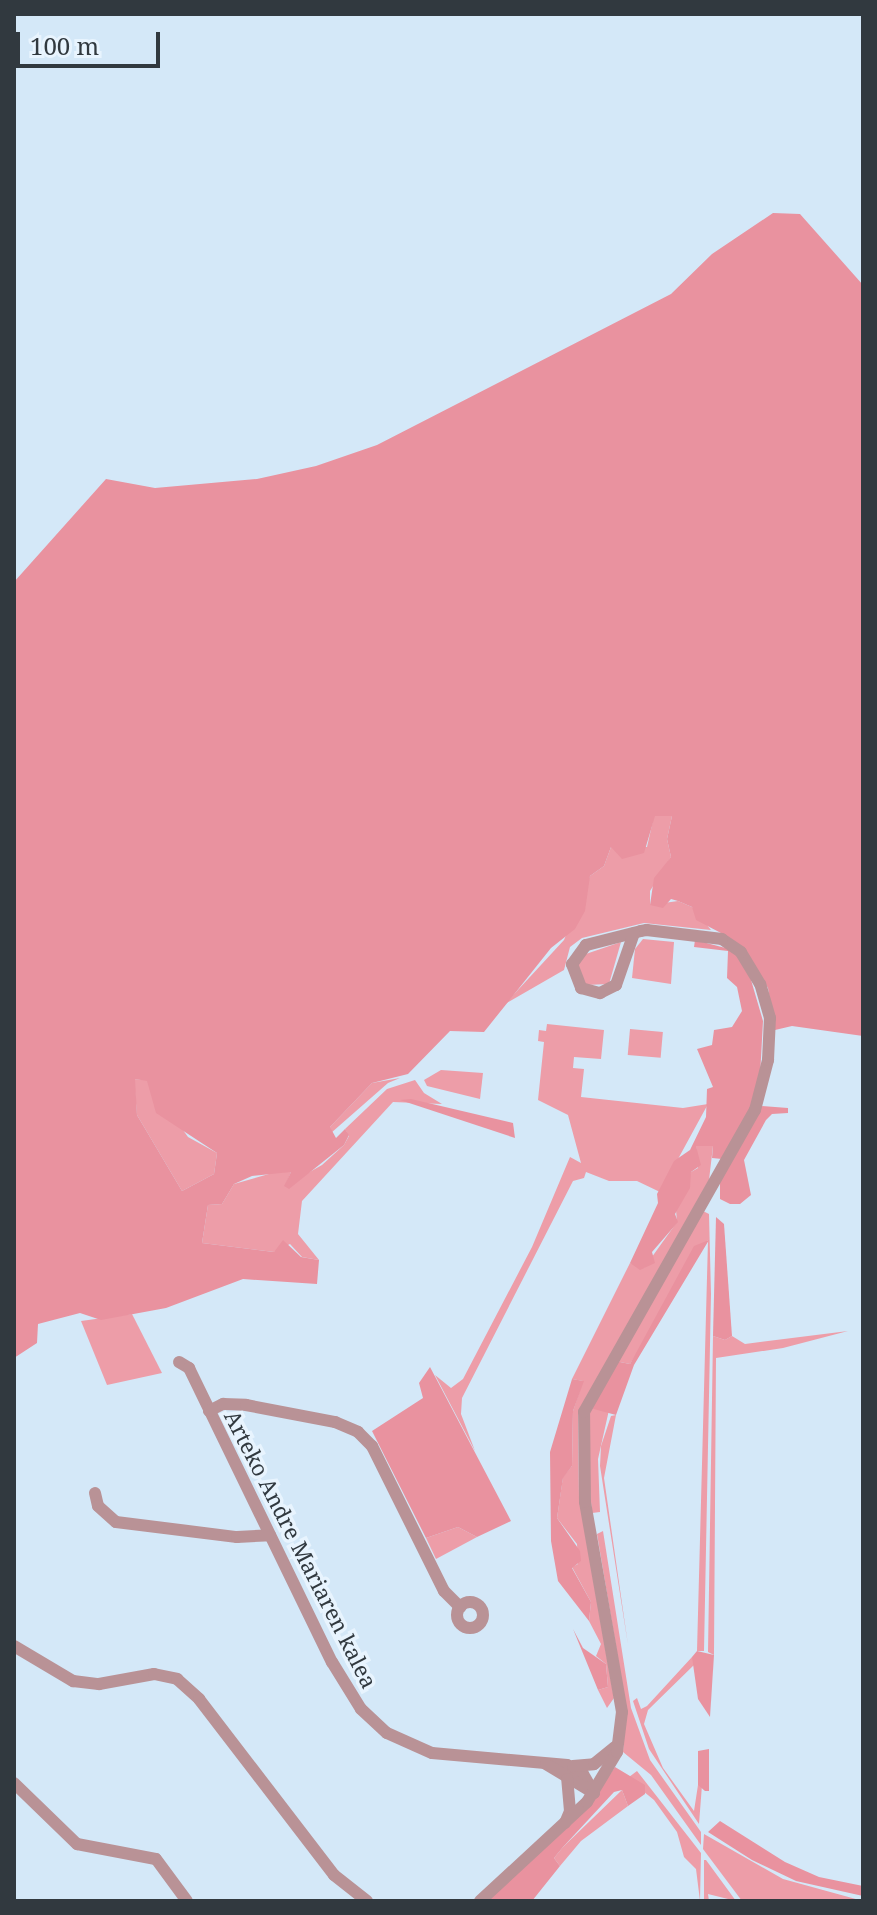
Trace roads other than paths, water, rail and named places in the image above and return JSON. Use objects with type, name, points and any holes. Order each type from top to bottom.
[{"type":"street","points":[[472,1901],[483,1898],[564,1825],[594,1793],[621,1737],[604,1588],[585,1502],[584,1412],[762,1097],[770,1018],[760,984],[746,958],[729,943],[668,932],[634,933],[579,948],[572,964],[581,988],[600,993],[616,985],[634,933]]},
{"type":"street","name":"Arteko Andre Mariaren kalea","points":[[179,1362],[189,1368],[350,1696],[374,1723],[432,1753],[546,1764],[594,1764],[612,1752],[621,1737]]},
{"type":"street","points":[[209,1411],[223,1404],[246,1405],[335,1422],[358,1432],[372,1446],[444,1591],[460,1607]]},
{"type":"street","points":[[95,1493],[98,1506],[116,1522],[237,1537],[270,1535]]},
{"type":"street","points":[[14,1646],[73,1681],[99,1684],[154,1674],[177,1679],[199,1699],[334,1875],[367,1901]]},
{"type":"street","points":[[546,1764],[594,1793]]},
{"type":"street","points":[[567,1765],[583,1774],[594,1793]]},
{"type":"street","points":[[564,1825],[570,1811],[567,1779]]},
{"type":"street","points":[[14,1783],[77,1844],[156,1859],[187,1901]]}]
